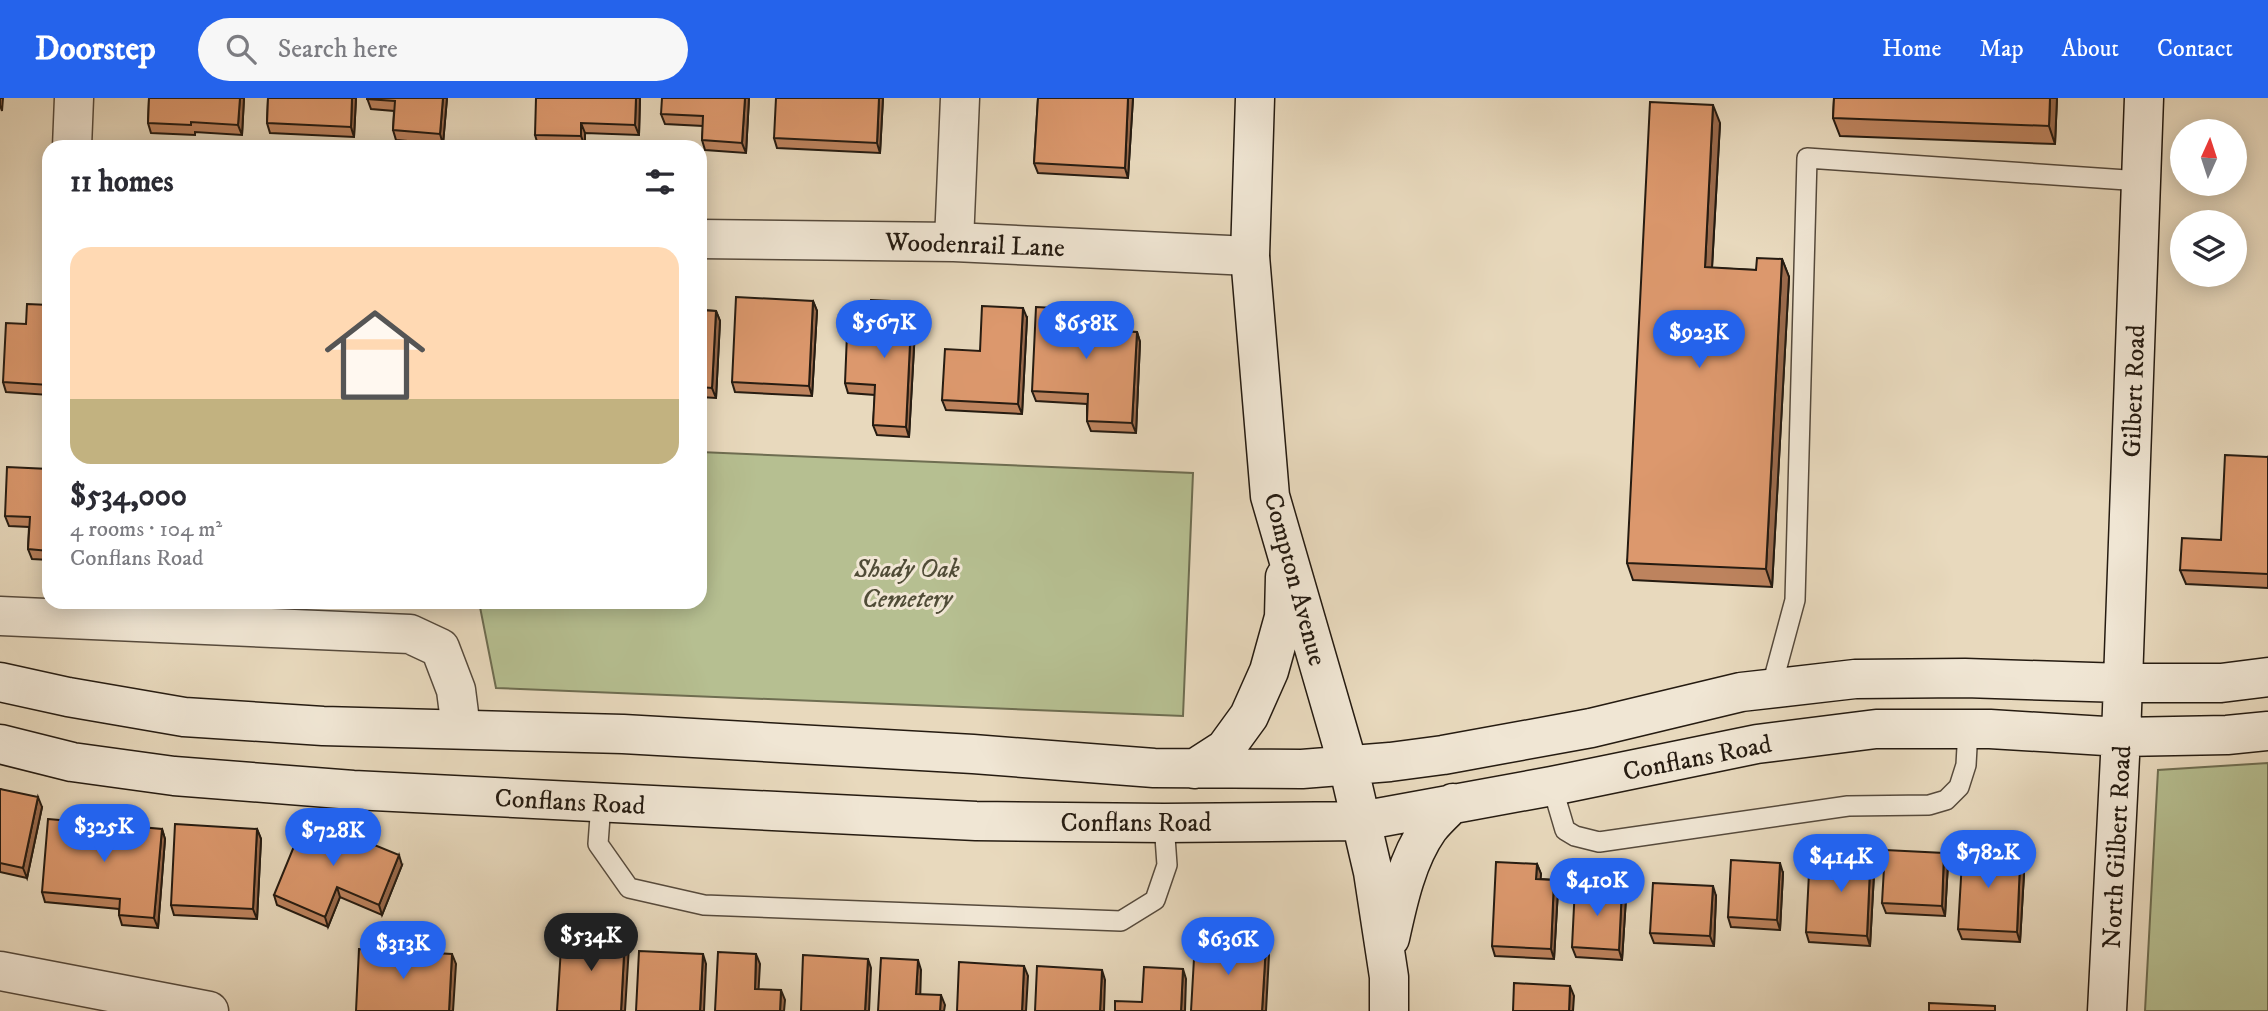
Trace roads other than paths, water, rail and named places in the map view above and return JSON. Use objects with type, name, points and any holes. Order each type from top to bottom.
[{"type":"main road","points":[[72,140],[74,98]]},
{"type":"main road","points":[[954,242],[960,98]]},
{"type":"main road","name":"Compton Avenue","points":[[1255,98],[1250,256],[1270,496],[1348,765],[1373,872],[1387,954],[1389,1011]]},
{"type":"main road","name":"Gilbert Road","points":[[2123,683],[2144,98]]},
{"type":"main road","name":"Woodenrail Lane","points":[[707,239],[954,242],[1250,256]]},
{"type":"main road","points":[[1194,769],[1225,750],[1247,720],[1269,671],[1284,617],[1285,547]]},
{"type":"main road","points":[[0,616],[410,634],[440,648],[456,690],[461,729]]},
{"type":"main road","name":"Conflans Road","points":[[0,682],[184,717],[323,726],[623,734],[973,754],[1154,768],[1302,769],[1443,755],[1591,728],[1741,692],[1855,679],[1965,678],[2221,683],[2268,677]]},
{"type":"main road","name":"North Gilbert Road","points":[[2107,1011],[2123,683]]},
{"type":"main road","name":"Conflans Road","points":[[0,744],[72,762],[174,776],[353,790],[976,821],[1164,823],[1361,821],[1757,744],[1876,729],[1968,729],[2121,737],[2227,735],[2268,731]]},
{"type":"main road","points":[[1387,954],[1398,903],[1415,854],[1430,828],[1453,803]]},
{"type":"main road","points":[[0,971],[207,1010]]},
{"type":"lane","points":[[1771,689],[1795,600],[1807,158],[2141,181]]},
{"type":"lane","points":[[1552,786],[1565,830],[1575,836],[1599,842],[1848,806],[1929,806],[1946,800],[1959,787],[1966,765],[1968,729]]},
{"type":"lane","points":[[601,803],[598,844],[629,888],[704,905],[1121,922],[1155,900],[1167,866],[1164,823]]},
{"type":"park label","name":"Shady Oak Cemetery","points":[[907,583]]}]
